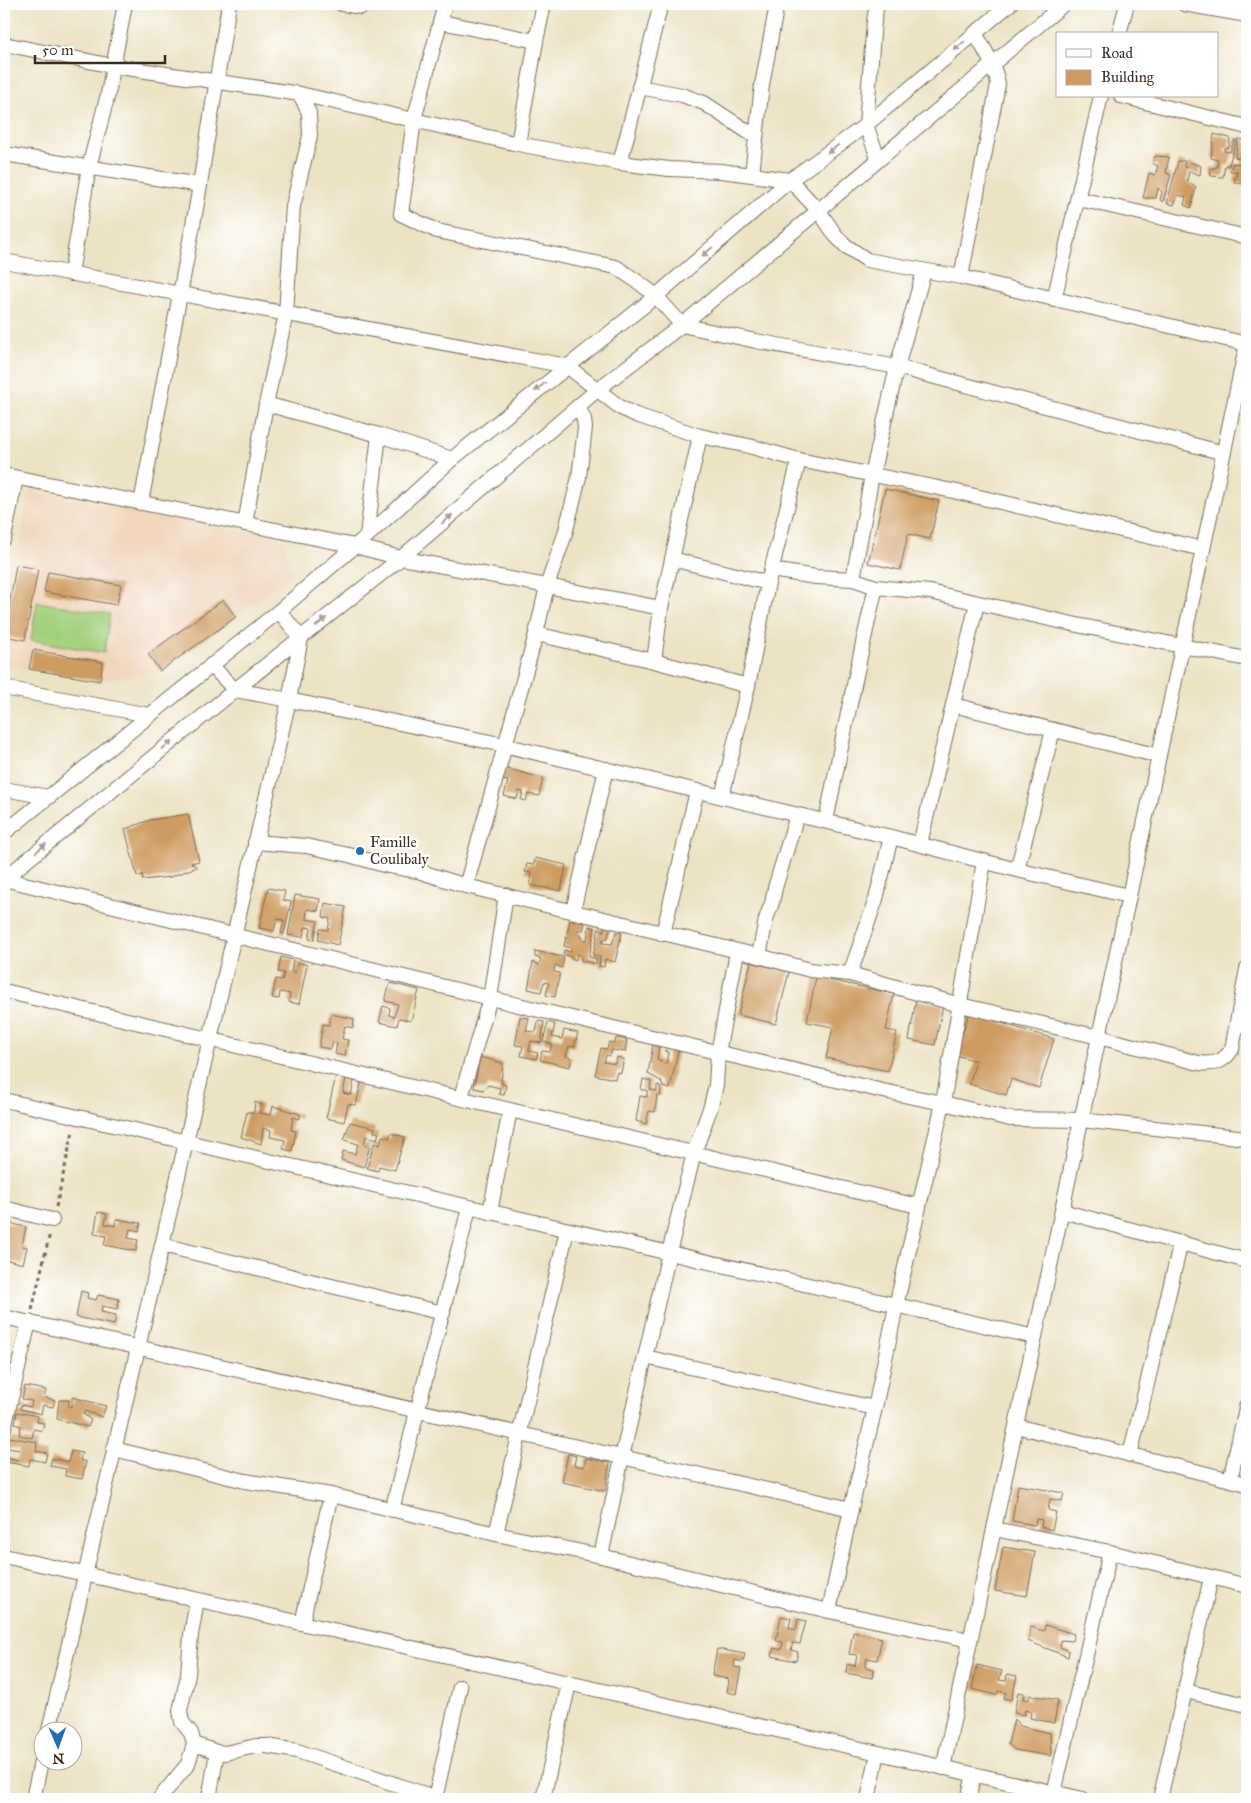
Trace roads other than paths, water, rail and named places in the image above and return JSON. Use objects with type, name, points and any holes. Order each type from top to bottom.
[{"type":"street","points":[[71,274],[89,167],[108,94],[125,4]]},
{"type":"street","points":[[141,503],[181,294],[217,82],[228,4]]},
{"type":"street","points":[[342,4],[361,7]]},
{"type":"street","points":[[445,4],[414,120],[402,214],[437,231],[616,267],[656,296],[682,325],[897,368],[1224,453]]},
{"type":"street","points":[[518,144],[544,4]]},
{"type":"street","points":[[620,163],[660,4]]},
{"type":"street","points":[[752,174],[762,86],[777,4]]},
{"type":"street","points":[[877,4],[866,125],[878,158]]},
{"type":"street","points":[[4,833],[278,611],[367,536],[452,459],[656,296],[790,180],[866,125],[1010,4]]},
{"type":"street","points":[[4,879],[235,690],[401,558],[597,390],[682,325],[819,212],[878,158],[1064,4]]},
{"type":"street","points":[[1120,32],[1127,4]]},
{"type":"street","points":[[1184,4],[1247,15]]},
{"type":"street","points":[[441,22],[536,41]]},
{"type":"street","points":[[961,277],[998,84],[992,64],[975,32]]},
{"type":"street","points":[[4,44],[113,66],[300,94],[518,144],[620,163],[752,174],[790,180],[819,212],[836,236],[846,246],[867,260],[961,277],[1247,344],[943,1768]]},
{"type":"street","points":[[639,87],[682,95],[704,103],[756,137]]},
{"type":"street","points":[[245,524],[266,404],[286,314],[293,206],[310,136],[311,125],[300,94]]},
{"type":"street","points":[[1054,300],[1079,199],[1101,98]]},
{"type":"street","points":[[1130,98],[1247,127]]},
{"type":"street","points":[[4,154],[200,185]]},
{"type":"street","points":[[1079,199],[1247,237]]},
{"type":"street","points":[[4,261],[567,366],[621,408],[636,416],[700,436],[749,446],[799,460],[953,491],[1203,549]]},
{"type":"street","points":[[853,579],[872,475],[897,368],[924,271]]},
{"type":"street","points":[[266,404],[380,435],[452,459]]},
{"type":"street","points":[[466,886],[536,634],[547,586],[565,534],[580,470],[585,428],[584,419],[578,406]]},
{"type":"street","points":[[367,536],[380,435]]},
{"type":"street","points":[[654,661],[661,608],[700,436]]},
{"type":"street","points":[[722,797],[748,686],[769,577],[799,460]]},
{"type":"street","points":[[4,538],[10,476],[355,546],[401,558],[661,608]]},
{"type":"street","points":[[672,559],[769,577],[853,579],[876,587],[930,592],[1077,625],[1247,659]]},
{"type":"street","points":[[826,821],[849,716],[856,672],[876,587]]},
{"type":"street","points":[[920,844],[977,603]]},
{"type":"street","points":[[278,611],[301,638]]},
{"type":"street","points":[[536,634],[654,661],[748,686]]},
{"type":"street","points":[[51,1720],[289,700],[301,638]]},
{"type":"street","points":[[211,665],[235,690],[606,769],[1129,896]]},
{"type":"street","points":[[4,688],[149,715]]},
{"type":"street","points":[[953,705],[1159,756]]},
{"type":"street","points":[[1018,870],[1053,730]]},
{"type":"street","points":[[573,911],[606,769]]},
{"type":"street","points":[[4,789],[48,797]]},
{"type":"street","points":[[663,934],[697,791]]},
{"type":"street","points":[[759,956],[766,919],[797,815]]},
{"type":"street","points":[[850,974],[876,900],[891,837]]},
{"type":"street","points":[[255,842],[306,846],[384,865],[418,871],[466,886],[759,956],[810,970],[850,974],[960,1005],[1099,1037],[1199,1063],[1216,1063],[1228,1057],[1232,1049],[1247,969]]},
{"type":"street","points":[[829,1611],[850,1509],[875,1408],[918,1206],[943,1103],[984,861]]},
{"type":"street","points":[[4,879],[718,1053],[883,1092],[943,1103],[1010,1119],[1081,1120],[1247,1138]]},
{"type":"street","points":[[461,1097],[490,998],[506,895]]},
{"type":"street","points":[[601,1556],[669,1253],[694,1153],[711,1106],[716,1085],[718,1053],[736,952]]},
{"type":"street","points":[[4,991],[918,1206]]},
{"type":"street","points":[[4,1100],[186,1140],[469,1208],[1035,1337]]},
{"type":"street","points":[[490,1212],[510,1110]]},
{"type":"street","points":[[4,1208],[52,1220]]},
{"type":"street","points":[[392,1510],[469,1208]]},
{"type":"street","points":[[1062,1211],[1247,1261]]},
{"type":"street","points":[[496,1534],[567,1230]]},
{"type":"street","points":[[1130,1454],[1181,1242]]},
{"type":"street","points":[[162,1244],[443,1313]]},
{"type":"street","points":[[4,1317],[850,1509]]},
{"type":"street","points":[[4,1428],[6,1411],[28,1322]]},
{"type":"street","points":[[645,1357],[875,1408]]},
{"type":"street","points":[[1230,1480],[1247,1404]]},
{"type":"street","points":[[1016,1426],[1247,1484]]},
{"type":"street","points":[[114,1449],[245,1481],[331,1495],[496,1534],[601,1556],[829,1611],[970,1640]]},
{"type":"street","points":[[302,1623],[331,1495]]},
{"type":"street","points":[[994,1529],[1110,1552],[1247,1586]]},
{"type":"street","points":[[1054,1793],[1110,1552]]},
{"type":"street","points":[[4,1556],[1083,1799]]},
{"type":"street","points":[[1160,1799],[1211,1578]]},
{"type":"street","points":[[159,1799],[188,1764],[194,1744],[191,1733],[182,1722],[180,1711],[188,1675],[191,1635],[197,1600]]},
{"type":"street","points":[[543,1799],[569,1683]]},
{"type":"street","points":[[194,1744],[217,1752],[267,1746],[297,1751],[436,1799],[460,1687]]},
{"type":"street","points":[[1185,1691],[1247,1705]]},
{"type":"street","points":[[209,1799],[217,1752]]},
{"type":"street","points":[[868,1799],[878,1753]]},
{"type":"street","points":[[33,1799],[39,1770]]},
{"type":"street","points":[[968,1799],[974,1775]]},
{"type":"place","name":"Famille Coulibaly","points":[[360,851]]}]
